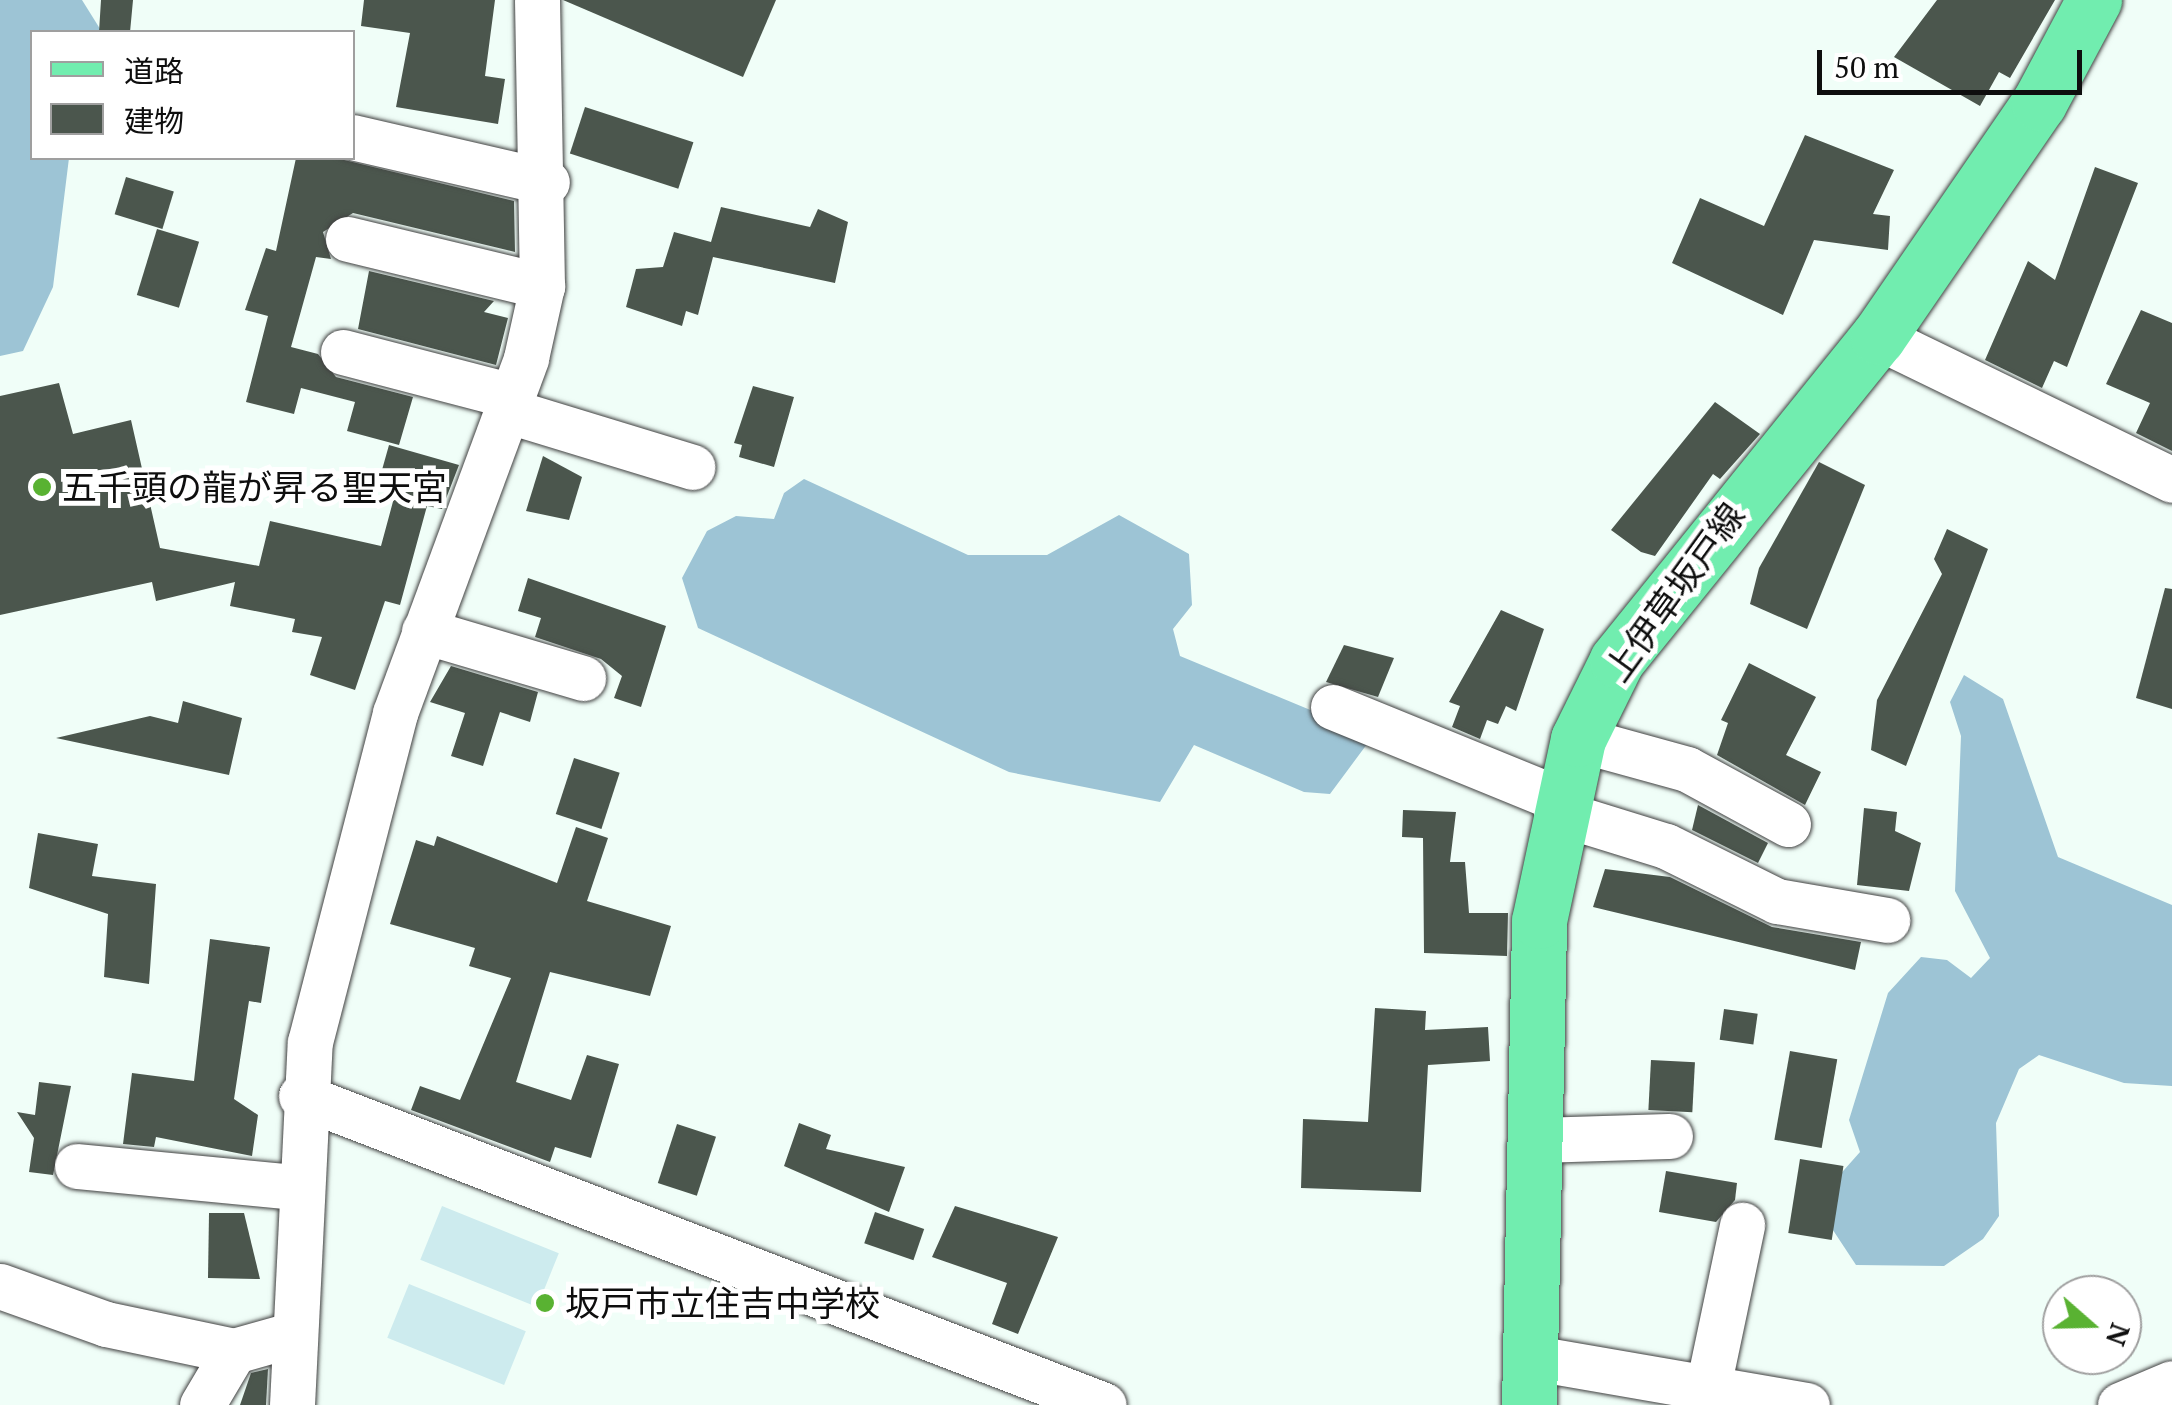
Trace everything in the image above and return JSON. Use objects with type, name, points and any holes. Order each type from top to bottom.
[{"type":"main road","name":"上伊草坂戸線","points":[[1531,1382],[1539,920],[1557,805],[1578,739],[1617,660],[1878,338],[2039,103],[2094,0]]},
{"type":"street","points":[[292,1405],[301,1096],[335,934],[424,631],[509,403],[542,286],[547,182],[537,0]]},
{"type":"street","points":[[355,138],[547,182]]},
{"type":"street","points":[[348,239],[542,286]]},
{"type":"street","points":[[1878,338],[2172,480]]},
{"type":"street","points":[[343,352],[509,403],[692,467]]},
{"type":"street","points":[[424,631],[584,678]]},
{"type":"street","points":[[1333,707],[1557,805],[1666,846],[1777,901],[1887,920]]},
{"type":"street","points":[[1578,739],[1687,770],[1788,824]]},
{"type":"street","points":[[301,1096],[1104,1405]]},
{"type":"street","points":[[1536,1140],[1670,1136]]},
{"type":"street","points":[[77,1166],[297,1187]]},
{"type":"street","points":[[1708,1386],[1742,1225]]},
{"type":"street","points":[[0,1286],[106,1324],[234,1351],[294,1334]]},
{"type":"street","points":[[202,1405],[234,1351]]},
{"type":"street","points":[[1531,1382],[1708,1386],[1807,1405]]},
{"type":"street","points":[[2120,1405],[2172,1383]]},
{"type":"shaded area","points":[[0,0],[82,0],[101,30],[30,30],[30,160],[69,160],[53,287],[23,351],[0,356]]},
{"type":"shaded area","points":[[804,479],[968,555],[1047,555],[1119,515],[1189,554],[1192,605],[1173,629],[1180,656],[1373,736],[1330,794],[1304,792],[1194,745],[1160,802],[1009,772],[698,628],[682,578],[707,531],[736,516],[774,519],[784,493]]},
{"type":"shaded area","points":[[1964,675],[2003,699],[2058,857],[2172,905],[2172,1086],[2124,1083],[2039,1055],[2019,1069],[1996,1123],[1999,1216],[1983,1239],[1944,1266],[1856,1265],[1825,1218],[1836,1179],[1860,1152],[1849,1120],[1888,993],[1921,957],[1947,960],[1971,978],[1990,958],[1955,891],[1961,736],[1950,702]]},
{"type":"shaded area","points":[[442,1206],[559,1253],[537,1307],[420,1260]]},
{"type":"shaded area","points":[[409,1284],[526,1331],[504,1385],[387,1338]]},
{"type":"building","points":[[101,0],[133,0],[130,30],[99,30]]},
{"type":"building","points":[[364,0],[495,0],[485,76],[505,79],[498,124],[396,107],[410,33],[361,26]]},
{"type":"building","points":[[563,0],[776,0],[743,77]]},
{"type":"building","points":[[1937,0],[2055,0],[2010,78],[1999,72],[1980,106],[1894,57]]},
{"type":"building","points":[[585,107],[693,142],[678,189],[570,154]]},
{"type":"building","points":[[1805,135],[1894,170],[1873,214],[1890,216],[1888,250],[1814,240],[1783,315],[1672,263],[1700,198],[1764,226]]},
{"type":"building","points":[[296,160],[344,160],[514,201],[515,252],[353,213],[323,232],[331,259],[316,257],[291,347],[318,354],[336,377],[413,397],[399,445],[347,431],[355,402],[301,388],[294,414],[246,402],[268,316],[245,310],[266,248],[276,251]]},
{"type":"building","points":[[2095,167],[2138,183],[2067,367],[2054,361],[2042,388],[1985,360],[2028,261],[2055,280]]},
{"type":"building","points":[[126,177],[174,192],[162,229],[115,214]]},
{"type":"building","points":[[721,207],[810,227],[818,209],[848,222],[835,283],[713,257],[698,315],[686,311],[682,326],[626,307],[636,269],[663,267],[674,232],[711,242]]},
{"type":"building","points":[[157,229],[199,242],[179,308],[137,295]]},
{"type":"building","points":[[369,271],[494,301],[484,312],[508,318],[496,365],[358,329]]},
{"type":"building","points":[[2141,310],[2172,323],[2172,451],[2136,433],[2150,403],[2106,384]]},
{"type":"building","points":[[59,383],[73,434],[131,420],[160,548],[259,566],[270,521],[381,546],[398,483],[380,477],[389,445],[459,465],[442,509],[427,506],[400,605],[385,601],[355,690],[310,675],[322,637],[292,632],[295,619],[230,606],[235,582],[156,601],[152,582],[0,615],[0,396]]},
{"type":"building","points":[[753,386],[794,397],[774,467],[739,457],[742,445],[734,443]]},
{"type":"building","points":[[1715,402],[1760,434],[1720,479],[1713,474],[1655,556],[1641,552],[1611,530]]},
{"type":"building","points":[[543,456],[582,477],[569,520],[526,511]]},
{"type":"building","points":[[1819,462],[1865,485],[1807,629],[1750,604],[1759,568]]},
{"type":"building","points":[[1947,529],[1988,549],[1906,766],[1871,750],[1877,700],[1942,574],[1934,559]]},
{"type":"building","points":[[528,578],[666,626],[641,707],[614,698],[622,676],[601,659],[535,637],[541,618],[518,611]]},
{"type":"building","points":[[2165,588],[2172,589],[2172,709],[2136,698]]},
{"type":"building","points":[[1501,610],[1544,629],[1516,711],[1506,706],[1498,724],[1487,720],[1480,739],[1452,727],[1460,706],[1449,702]]},
{"type":"building","points":[[1344,645],[1394,658],[1378,697],[1326,682]]},
{"type":"building","points":[[1749,663],[1816,697],[1786,755],[1821,772],[1805,805],[1717,755],[1728,723],[1721,720]]},
{"type":"building","points":[[451,666],[538,692],[530,722],[500,712],[483,766],[451,756],[465,713],[430,702]]},
{"type":"building","points":[[183,701],[242,718],[229,775],[56,738],[150,716],[178,723]]},
{"type":"building","points":[[574,758],[620,773],[601,829],[556,814]]},
{"type":"building","points":[[1698,805],[1768,843],[1758,863],[1692,830]]},
{"type":"building","points":[[1864,808],[1897,812],[1895,831],[1921,843],[1909,891],[1857,885]]},
{"type":"building","points":[[1403,810],[1456,812],[1450,862],[1465,862],[1469,913],[1508,913],[1507,956],[1424,953],[1423,838],[1402,837]]},
{"type":"building","points":[[576,827],[608,838],[587,901],[671,926],[650,996],[550,972],[516,1082],[571,1100],[587,1055],[619,1064],[591,1158],[555,1147],[550,1162],[411,1110],[420,1086],[460,1100],[511,978],[469,966],[475,948],[390,924],[416,840],[434,846],[437,836],[557,883]]},
{"type":"building","points":[[38,833],[98,844],[92,876],[156,884],[149,984],[104,977],[108,914],[29,888]]},
{"type":"building","points":[[1605,869],[1670,877],[1772,927],[1861,942],[1855,970],[1593,907]]},
{"type":"building","points":[[210,939],[270,947],[261,1003],[249,1001],[234,1099],[258,1115],[252,1156],[156,1137],[154,1147],[123,1144],[132,1073],[194,1081]]},
{"type":"building","points":[[1375,1008],[1426,1011],[1425,1030],[1488,1027],[1490,1061],[1428,1065],[1421,1192],[1301,1188],[1303,1119],[1368,1122]]},
{"type":"building","points":[[1724,1009],[1758,1014],[1753,1044],[1720,1040]]},
{"type":"building","points":[[1790,1051],[1837,1059],[1822,1148],[1774,1140]]},
{"type":"building","points":[[1651,1060],[1695,1062],[1692,1112],[1648,1110]]},
{"type":"building","points":[[39,1082],[71,1086],[53,1175],[29,1172],[34,1138],[17,1112],[35,1115]]},
{"type":"building","points":[[799,1123],[831,1135],[826,1149],[905,1167],[889,1212],[784,1166]]},
{"type":"building","points":[[677,1124],[716,1137],[697,1196],[658,1183]]},
{"type":"building","points":[[1800,1159],[1843,1166],[1832,1240],[1788,1233]]},
{"type":"building","points":[[1666,1171],[1737,1183],[1735,1200],[1716,1222],[1659,1212]]},
{"type":"building","points":[[955,1206],[1058,1237],[1018,1334],[992,1324],[1007,1283],[932,1257]]},
{"type":"building","points":[[875,1212],[924,1229],[913,1260],[864,1243]]},
{"type":"building","points":[[209,1213],[244,1213],[260,1279],[208,1278]]},
{"type":"building","points":[[268,1369],[266,1405],[240,1405],[251,1373]]},
{"type":"place","name":"五千頭の龍が昇る聖天宮","points":[[42,487]]},
{"type":"place","name":"坂戸市立住吉中学校","points":[[545,1303]]}]
